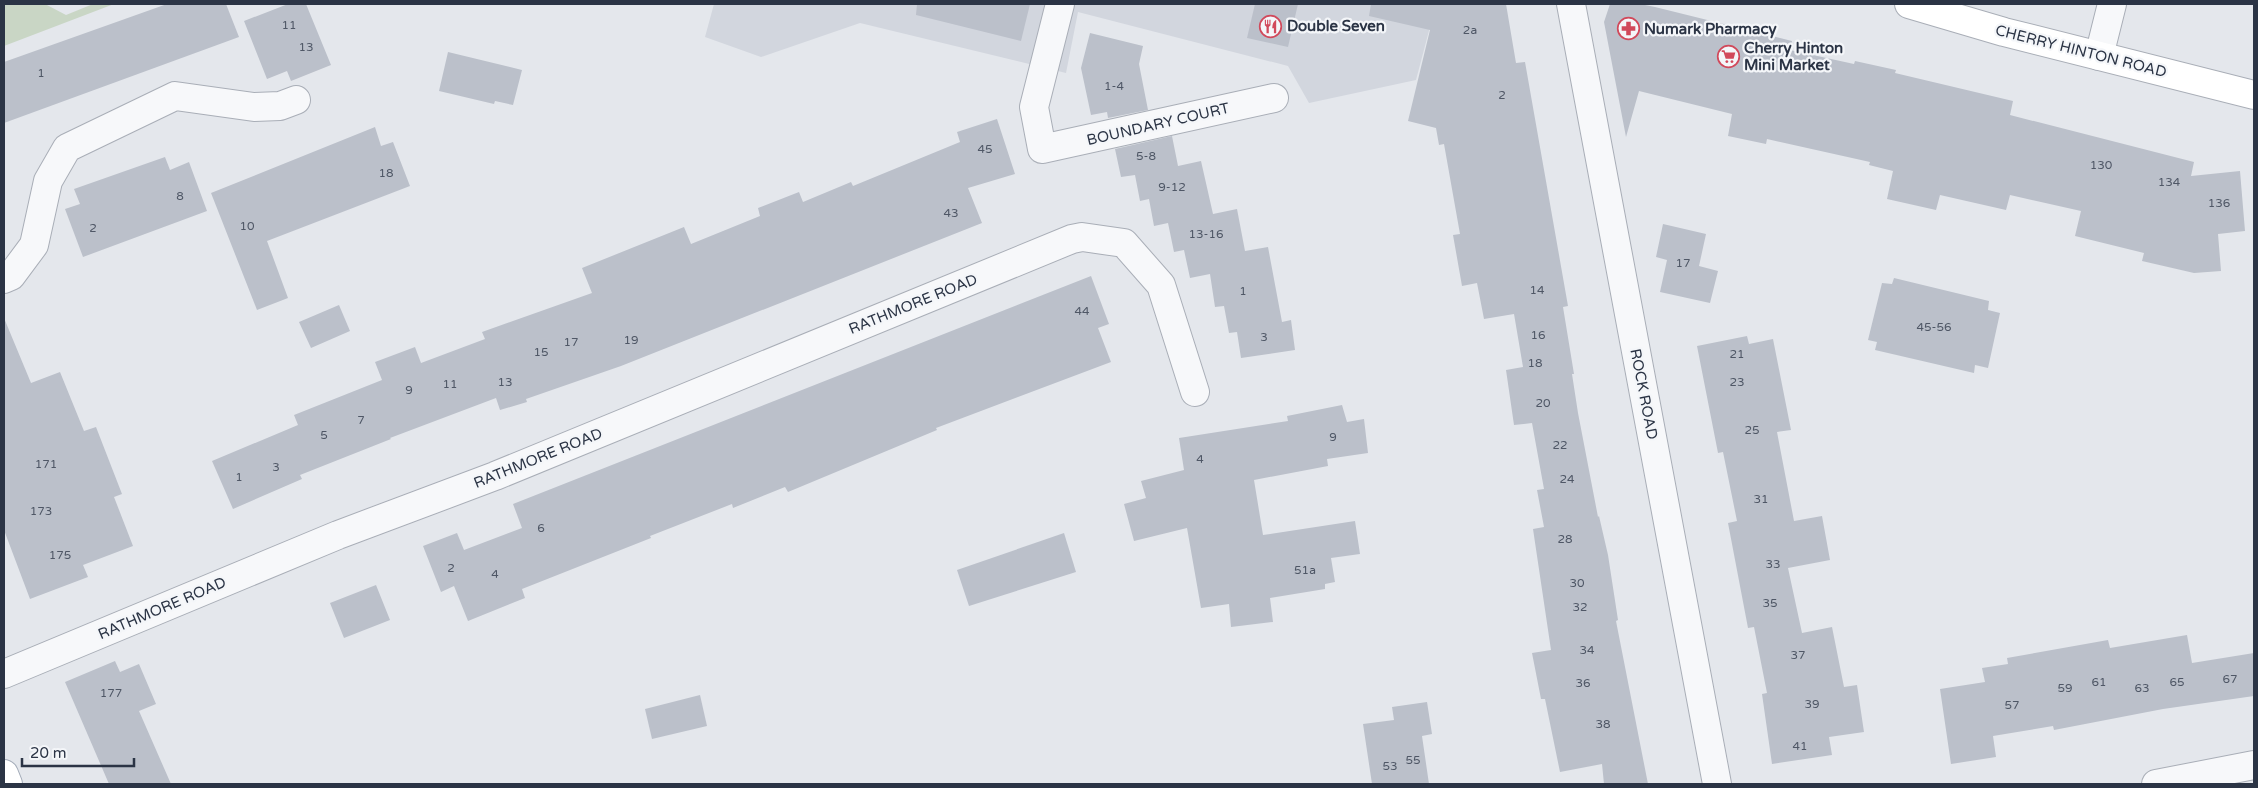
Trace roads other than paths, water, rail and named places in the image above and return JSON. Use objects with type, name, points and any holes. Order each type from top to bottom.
[{"type":"street","name":"BOUNDARY COURT","points":[[1060,4],[1034,107],[1042,149],[1274,98]]},
{"type":"street","name":"ROCK ROAD","points":[[1570,4],[1717,784]]},
{"type":"street","name":"CHERRY HINTON ROAD","points":[[1909,4],[2004,32],[2254,95]]},
{"type":"street","points":[[2099,56],[2112,4]]},
{"type":"street","points":[[4,279],[12,276],[34,245],[48,181],[67,148],[175,96],[254,107],[280,106],[296,100]]},
{"type":"street","name":"RATHMORE ROAD","points":[[4,674],[338,535],[495,476],[1082,237],[1124,243],[1161,285],[1195,392]]},
{"type":"street","points":[[2156,784],[2254,765]]},
{"type":"street","points":[[4,774],[8,784]]},
{"type":"place","name":"Double Seven","points":[[1271,26]]},
{"type":"place","name":"Numark Pharmacy","points":[[1628,29]]},
{"type":"place","name":"Cherry Hinton Mini Market","points":[[1728,57]]}]
